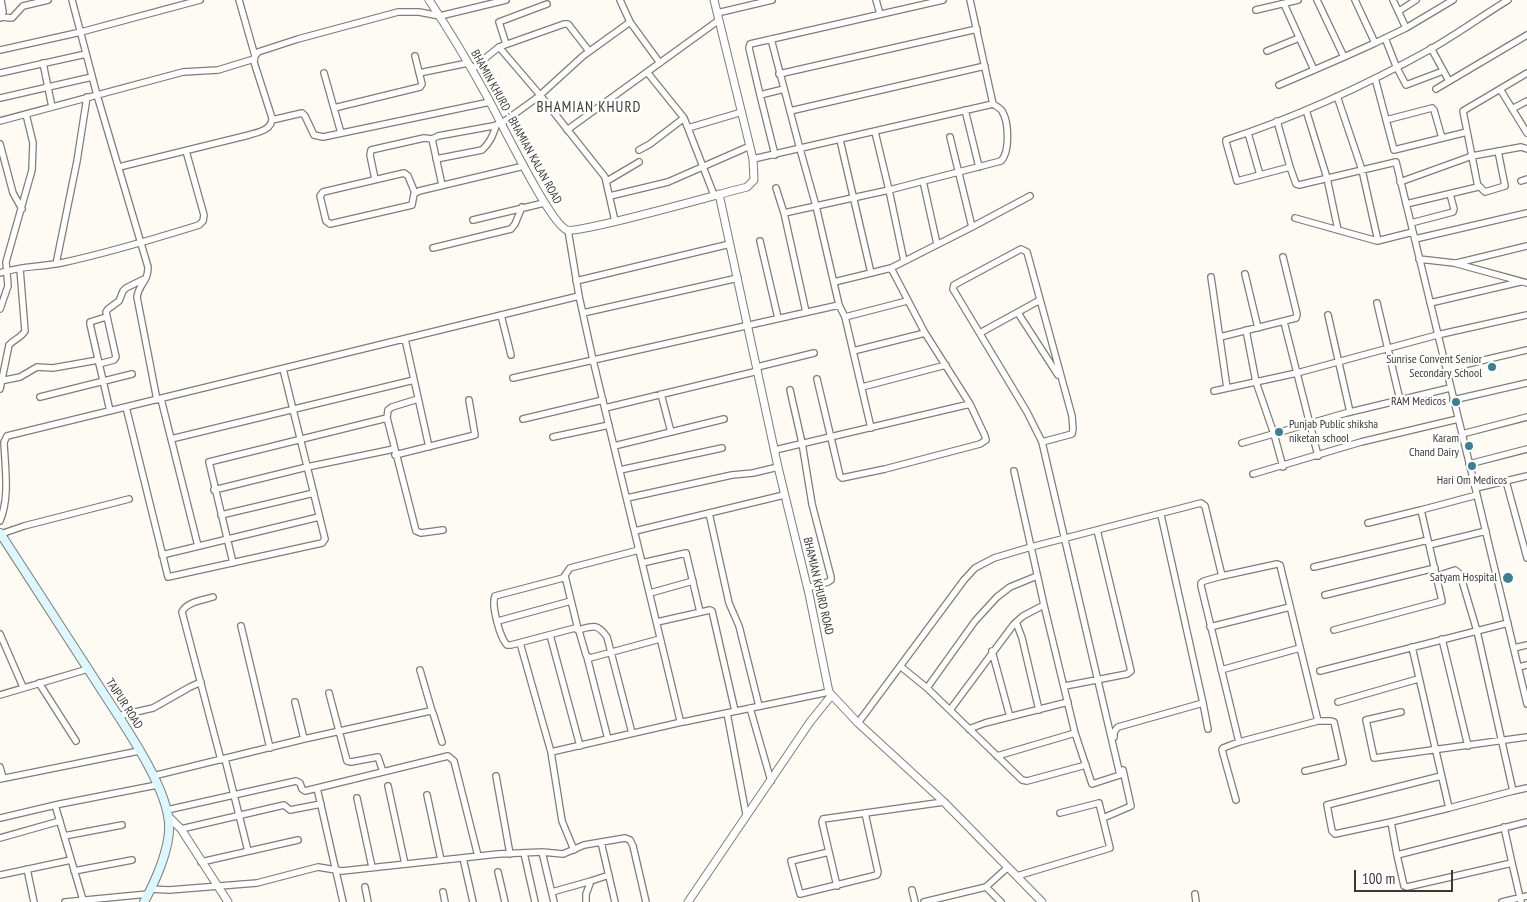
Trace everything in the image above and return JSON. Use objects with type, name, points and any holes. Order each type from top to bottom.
[{"type":"main road","name":"TAJPUR ROAD","points":[[0,533],[118,716],[153,776],[168,813],[170,825],[168,842],[159,870],[144,902]]},
{"type":"street","points":[[1,0],[3,12],[0,18],[12,18],[23,6],[48,0]]},
{"type":"street","points":[[72,0],[97,95],[148,266],[147,278],[138,290],[137,296],[159,399],[198,546]]},
{"type":"street","points":[[0,50],[81,32],[200,0]]},
{"type":"street","points":[[118,167],[262,131],[269,127],[272,120],[239,0]]},
{"type":"street","name":"BHAMIN KHURD - BHAMIAN KALAN ROAD","points":[[429,0],[470,66],[490,102],[499,124],[544,203],[560,226],[568,230]]},
{"type":"street","points":[[0,122],[183,72],[225,69],[254,57],[258,52],[388,14],[408,11],[440,16],[506,0]]},
{"type":"street","points":[[620,0],[630,22],[660,63]]},
{"type":"street","points":[[682,722],[593,360],[579,296],[568,230],[576,230],[615,221],[717,194],[751,184],[754,180],[753,159],[714,0]]},
{"type":"street","points":[[568,130],[660,63],[718,16],[772,0]]},
{"type":"street","points":[[876,0],[880,14]]},
{"type":"street","points":[[775,155],[749,46],[751,44],[880,14],[921,2],[943,0]]},
{"type":"street","points":[[784,213],[854,196],[889,190],[1000,161],[1006,149],[1006,121],[1002,111],[993,104],[970,0]]},
{"type":"street","points":[[1256,10],[1298,0]]},
{"type":"street","points":[[1317,0],[1344,57]]},
{"type":"street","points":[[1355,0],[1375,42]]},
{"type":"street","points":[[1393,0],[1406,28]]},
{"type":"street","points":[[1398,11],[1416,0]]},
{"type":"street","points":[[1279,86],[1406,28],[1453,0]]},
{"type":"street","points":[[1290,167],[1238,181],[1236,180],[1226,141],[1306,110],[1375,78],[1431,48],[1508,0]]},
{"type":"street","points":[[506,44],[499,24],[500,21],[547,4]]},
{"type":"street","points":[[1284,4],[1314,70]]},
{"type":"street","points":[[376,179],[370,155],[371,150],[499,124],[540,95],[589,51],[630,22]]},
{"type":"street","points":[[419,73],[470,66],[506,44],[566,24],[589,51]]},
{"type":"street","points":[[779,74],[977,29]]},
{"type":"street","points":[[1436,89],[1527,35]]},
{"type":"street","points":[[1267,51],[1299,38]]},
{"type":"street","points":[[1385,38],[1406,85],[1443,71]]},
{"type":"street","points":[[771,39],[816,206],[871,428]]},
{"type":"street","points":[[500,47],[607,181],[615,221]]},
{"type":"street","points":[[1431,48],[1449,81]]},
{"type":"street","points":[[0,73],[86,54]]},
{"type":"street","points":[[334,108],[420,87],[422,84],[415,56]]},
{"type":"street","points":[[42,63],[52,107]]},
{"type":"street","points":[[790,111],[985,66]]},
{"type":"street","points":[[647,72],[684,118],[717,194]]},
{"type":"street","points":[[324,73],[341,133]]},
{"type":"street","points":[[1498,151],[1505,186],[1485,192],[1479,186],[1463,109],[1527,73]]},
{"type":"street","points":[[0,98],[92,77]]},
{"type":"street","points":[[1375,78],[1527,701]]},
{"type":"street","points":[[760,95],[784,89]]},
{"type":"street","points":[[1500,89],[1527,134]]},
{"type":"street","points":[[1337,96],[1362,170],[1378,240]]},
{"type":"street","points":[[56,264],[77,161],[87,97]]},
{"type":"street","points":[[1512,109],[1527,100]]},
{"type":"street","points":[[272,120],[302,113],[306,116],[314,135],[324,137],[490,102]]},
{"type":"street","points":[[753,159],[993,104]]},
{"type":"street","points":[[1386,120],[1432,108],[1442,138]]},
{"type":"street","points":[[965,110],[979,167]]},
{"type":"street","points":[[1306,110],[1327,178],[1338,230]]},
{"type":"street","points":[[688,128],[742,112]]},
{"type":"street","points":[[3,271],[32,170],[34,143],[26,114]]},
{"type":"street","points":[[639,150],[684,118]]},
{"type":"street","points":[[1277,121],[1290,167],[1298,185],[1396,162]]},
{"type":"street","points":[[436,159],[482,150],[499,124]]},
{"type":"street","points":[[875,132],[904,261]]},
{"type":"street","points":[[1394,150],[1467,132]]},
{"type":"street","points":[[1248,133],[1260,175]]},
{"type":"street","points":[[950,137],[972,226]]},
{"type":"street","points":[[432,138],[442,185]]},
{"type":"street","points":[[840,140],[871,273]]},
{"type":"street","points":[[0,144],[14,193],[22,209]]},
{"type":"street","points":[[610,196],[668,182],[750,146]]},
{"type":"street","points":[[1400,182],[1472,156],[1521,147],[1527,149]]},
{"type":"street","points":[[3,271],[56,264],[140,243],[200,225],[204,215],[186,151]]},
{"type":"street","points":[[607,181],[639,162]]},
{"type":"street","points":[[415,192],[524,166]]},
{"type":"street","points":[[404,173],[408,176],[415,192],[412,205],[330,224],[327,223],[321,194],[376,179],[404,173]]},
{"type":"street","points":[[923,181],[938,244]]},
{"type":"street","points":[[1406,204],[1479,186]]},
{"type":"street","points":[[776,188],[784,213],[806,312]]},
{"type":"street","name":"BHAMIAN KHURD ROAD","points":[[717,194],[738,278],[784,495],[830,694]]},
{"type":"street","points":[[1411,223],[1453,212],[1454,208],[1450,194]]},
{"type":"street","points":[[834,282],[891,268],[1030,196]]},
{"type":"street","points":[[473,220],[544,203]]},
{"type":"street","points":[[434,248],[511,229],[522,207]]},
{"type":"street","points":[[1415,239],[1527,213]]},
{"type":"street","points":[[1295,218],[1378,240],[1413,232]]},
{"type":"street","points":[[760,241],[778,318]]},
{"type":"street","points":[[576,280],[730,244]]},
{"type":"street","points":[[1455,263],[1527,246]]},
{"type":"street","points":[[1014,471],[1075,733],[1092,784],[1120,775],[1042,442],[1027,412],[953,289],[954,285],[964,278],[1023,249],[1027,252],[1072,416],[1073,432],[1070,435],[1042,442]]},
{"type":"street","points":[[1220,337],[1296,318],[1297,314],[1283,257]]},
{"type":"street","points":[[1419,259],[1455,263],[1525,282]]},
{"type":"street","points":[[817,379],[842,478],[885,469],[984,443],[986,440],[986,436],[970,404],[925,333],[891,268]]},
{"type":"street","points":[[0,389],[9,345],[12,341],[23,336],[25,331],[20,269]]},
{"type":"street","points":[[0,309],[9,280],[3,271]]},
{"type":"street","points":[[1245,274],[1258,328]]},
{"type":"street","points":[[1,381],[20,377],[37,367],[53,368],[114,360],[116,357],[106,312],[119,301],[123,291],[147,278]]},
{"type":"street","points":[[583,313],[738,278]]},
{"type":"street","points":[[1211,278],[1227,388]]},
{"type":"street","points":[[1430,303],[1525,282]]},
{"type":"street","points":[[0,522],[6,494],[2,439],[7,436],[579,296]]},
{"type":"street","points":[[980,333],[1040,300]]},
{"type":"street","points":[[844,317],[907,301]]},
{"type":"street","points":[[1377,303],[1400,400]]},
{"type":"street","points":[[513,378],[839,305]]},
{"type":"street","points":[[1018,313],[1062,381]]},
{"type":"street","points":[[501,315],[512,355]]},
{"type":"street","points":[[1328,315],[1350,412]]},
{"type":"street","points":[[1214,391],[1297,373],[1438,335],[1527,315]]},
{"type":"street","points":[[106,317],[90,322],[110,411]]},
{"type":"street","points":[[1284,322],[1318,456]]},
{"type":"street","points":[[1246,330],[1256,382],[1283,466]]},
{"type":"street","points":[[852,351],[925,333]]},
{"type":"street","points":[[405,339],[428,447]]},
{"type":"street","points":[[1446,369],[1527,350]]},
{"type":"street","points":[[605,408],[814,353]]},
{"type":"street","points":[[862,387],[946,365]]},
{"type":"street","points":[[126,407],[168,577],[172,578],[322,543],[325,539],[283,369]]},
{"type":"street","points":[[40,397],[132,374]]},
{"type":"street","points":[[171,439],[414,380]]},
{"type":"street","points":[[1453,400],[1527,383]]},
{"type":"street","points":[[1242,443],[1350,412],[1450,388]]},
{"type":"street","points":[[790,390],[802,443],[812,504],[832,579],[807,588]]},
{"type":"street","points":[[662,394],[671,432]]},
{"type":"street","points":[[418,399],[392,407],[388,410],[387,418],[394,452],[416,531],[421,533],[443,530]]},
{"type":"street","points":[[214,490],[307,467],[428,447],[475,435],[469,400]]},
{"type":"street","points":[[523,419],[603,400]]},
{"type":"street","points":[[775,450],[970,404]]},
{"type":"street","points":[[1462,434],[1527,417]]},
{"type":"street","points":[[233,563],[214,490],[209,464],[212,461],[387,418]]},
{"type":"street","points":[[614,446],[724,419]]},
{"type":"street","points":[[1253,474],[1361,442],[1458,419]]},
{"type":"street","points":[[553,437],[609,425]]},
{"type":"street","points":[[620,470],[722,448]]},
{"type":"street","points":[[1470,464],[1527,449]]},
{"type":"street","points":[[627,498],[778,467]]},
{"type":"street","points":[[1368,523],[1421,510],[1506,481],[1527,476]]},
{"type":"street","points":[[1506,481],[1527,558]]},
{"type":"street","points":[[220,515],[314,493]]},
{"type":"street","points":[[635,531],[784,495]]},
{"type":"street","points":[[0,533],[129,500]]},
{"type":"street","points":[[858,723],[964,580],[975,568],[994,558],[1201,503],[1204,505],[1222,576]]},
{"type":"street","points":[[1334,630],[1440,602],[1442,599],[1421,510]]},
{"type":"street","points":[[709,513],[729,603],[739,626],[759,706]]},
{"type":"street","points":[[1161,514],[1208,729]]},
{"type":"street","points":[[162,555],[319,517]]},
{"type":"street","points":[[1065,686],[1127,674],[1131,671],[1097,530]]},
{"type":"street","points":[[1314,567],[1486,531]]},
{"type":"street","points":[[632,733],[612,652],[607,637],[601,628],[591,626],[511,645],[504,642],[494,604],[496,596],[559,579],[565,576],[570,568],[639,550]]},
{"type":"street","points":[[642,563],[685,553],[700,612]]},
{"type":"street","points":[[1239,742],[1201,584],[1204,581],[1222,576],[1279,564],[1318,721]]},
{"type":"street","points":[[1325,595],[1435,568]]},
{"type":"street","points":[[1437,576],[1454,571],[1459,572],[1477,631],[1513,791]]},
{"type":"street","points":[[565,576],[608,739]]},
{"type":"street","points":[[927,688],[975,621],[997,597],[1010,587],[1037,576]]},
{"type":"street","points":[[650,593],[693,581]]},
{"type":"street","points":[[214,597],[188,605],[183,608],[182,612],[248,851]]},
{"type":"street","points":[[498,621],[571,601]]},
{"type":"street","points":[[950,710],[992,651],[1016,622],[1023,616],[1044,606]]},
{"type":"street","points":[[1210,627],[1290,607]]},
{"type":"street","points":[[657,622],[710,610],[712,612],[735,711]]},
{"type":"street","points":[[1016,622],[1022,638],[1040,710]]},
{"type":"street","points":[[1320,671],[1508,623]]},
{"type":"street","points":[[241,626],[270,748]]},
{"type":"street","points":[[0,634],[23,688]]},
{"type":"street","points":[[550,635],[580,746]]},
{"type":"street","points":[[587,657],[660,638]]},
{"type":"street","points":[[1442,639],[1468,746]]},
{"type":"street","points":[[520,643],[551,752],[562,821],[574,850]]},
{"type":"street","points":[[1514,648],[1527,645]]},
{"type":"street","points":[[1412,647],[1449,808]]},
{"type":"street","points":[[1221,670],[1300,648]]},
{"type":"street","points":[[992,651],[1010,716]]},
{"type":"street","points":[[1519,667],[1527,665]]},
{"type":"street","points":[[900,666],[927,688],[1020,779],[1025,781],[1086,765]]},
{"type":"street","points":[[0,695],[88,669]]},
{"type":"street","points":[[420,670],[442,742]]},
{"type":"street","points":[[1338,702],[1418,679]]},
{"type":"street","points":[[118,716],[153,708],[201,682]]},
{"type":"street","points":[[39,683],[76,741]]},
{"type":"street","points":[[329,693],[348,762],[378,758],[383,772]]},
{"type":"street","points":[[551,752],[727,712],[830,694]]},
{"type":"street","points":[[830,694],[858,723],[944,802],[1042,902]]},
{"type":"street","points":[[688,902],[746,814],[771,781],[830,694]]},
{"type":"street","points":[[295,702],[304,739]]},
{"type":"street","points":[[969,729],[1010,716],[1068,702]]},
{"type":"street","points":[[1104,818],[1128,809],[1132,805],[1114,736],[1115,729],[1203,703]]},
{"type":"street","points":[[750,708],[771,781]]},
{"type":"street","points":[[153,776],[304,739],[432,711]]},
{"type":"street","points":[[727,712],[746,814]]},
{"type":"street","points":[[1401,712],[1366,720],[1374,758],[1527,737]]},
{"type":"street","points":[[1236,800],[1222,750],[1224,748],[1239,742],[1318,721],[1334,722],[1343,762],[1304,770]]},
{"type":"street","points":[[997,756],[1075,733]]},
{"type":"street","points":[[0,767],[1,778],[139,751]]},
{"type":"street","points":[[228,902],[181,829],[168,813],[296,781],[300,783],[304,790],[317,788],[448,756],[452,757],[454,761],[478,856]]},
{"type":"street","points":[[496,776],[510,854]]},
{"type":"street","points":[[1441,776],[1327,805],[1332,831],[1334,834],[1390,822],[1527,788]]},
{"type":"street","points":[[0,818],[157,785]]},
{"type":"street","points":[[388,786],[405,864]]},
{"type":"street","points":[[317,788],[343,902]]},
{"type":"street","points":[[427,794],[441,860]]},
{"type":"street","points":[[358,798],[372,867]]},
{"type":"street","points":[[837,886],[822,822],[823,819],[944,802]]},
{"type":"street","points":[[1017,876],[1108,849],[1110,845],[1104,818],[1098,803],[1060,813]]},
{"type":"street","points":[[181,829],[284,805],[290,810],[321,804]]},
{"type":"street","points":[[55,805],[83,900]]},
{"type":"street","points":[[829,852],[792,861],[793,872],[800,894],[875,877],[878,874],[865,813]]},
{"type":"street","points":[[0,838],[60,821]]},
{"type":"street","points":[[1390,822],[1406,887],[1512,863]]},
{"type":"street","points":[[1397,855],[1527,822]]},
{"type":"street","points":[[64,836],[122,825]]},
{"type":"street","points":[[1504,828],[1521,900]]},
{"type":"street","points":[[65,902],[149,891],[266,882],[318,867],[342,871],[478,856],[542,852],[563,854],[584,845],[625,838],[632,842],[646,902]]},
{"type":"street","points":[[201,862],[298,840]]},
{"type":"street","points":[[601,842],[615,902]]},
{"type":"street","points":[[542,852],[554,902]]},
{"type":"street","points":[[524,853],[535,902]]},
{"type":"street","points":[[462,858],[473,902]]},
{"type":"street","points":[[0,875],[71,860]]},
{"type":"street","points":[[74,871],[132,860]]},
{"type":"street","points":[[924,902],[986,887],[1008,867]]},
{"type":"street","points":[[27,869],[34,902]]},
{"type":"street","points":[[498,872],[505,902]]},
{"type":"street","points":[[552,892],[609,875]]},
{"type":"street","points":[[586,902],[590,881]]},
{"type":"street","points":[[365,886],[368,902]]},
{"type":"street","points":[[986,887],[1001,902]]},
{"type":"street","points":[[912,890],[916,902]]},
{"type":"street","points":[[443,892],[445,902]]},
{"type":"street","points":[[1195,894],[1196,902]]},
{"type":"street","points":[[1502,902],[1521,900],[1527,896]]},
{"type":"place","name":"Sunrise Convent Senior Secondary School","points":[[1492,367]]},
{"type":"place","name":"RAM Medicos","points":[[1456,402]]},
{"type":"place","name":"Punjab Public shiksha niketan school","points":[[1279,432]]},
{"type":"place","name":"Karam Chand Dairy","points":[[1469,446]]},
{"type":"place","name":"Hari Om Medicos","points":[[1472,466]]},
{"type":"place","name":"Satyam Hospital","points":[[1508,578]]},
{"type":"district","name":"BHAMIAN KHURD","points":[[589,108]]}]
